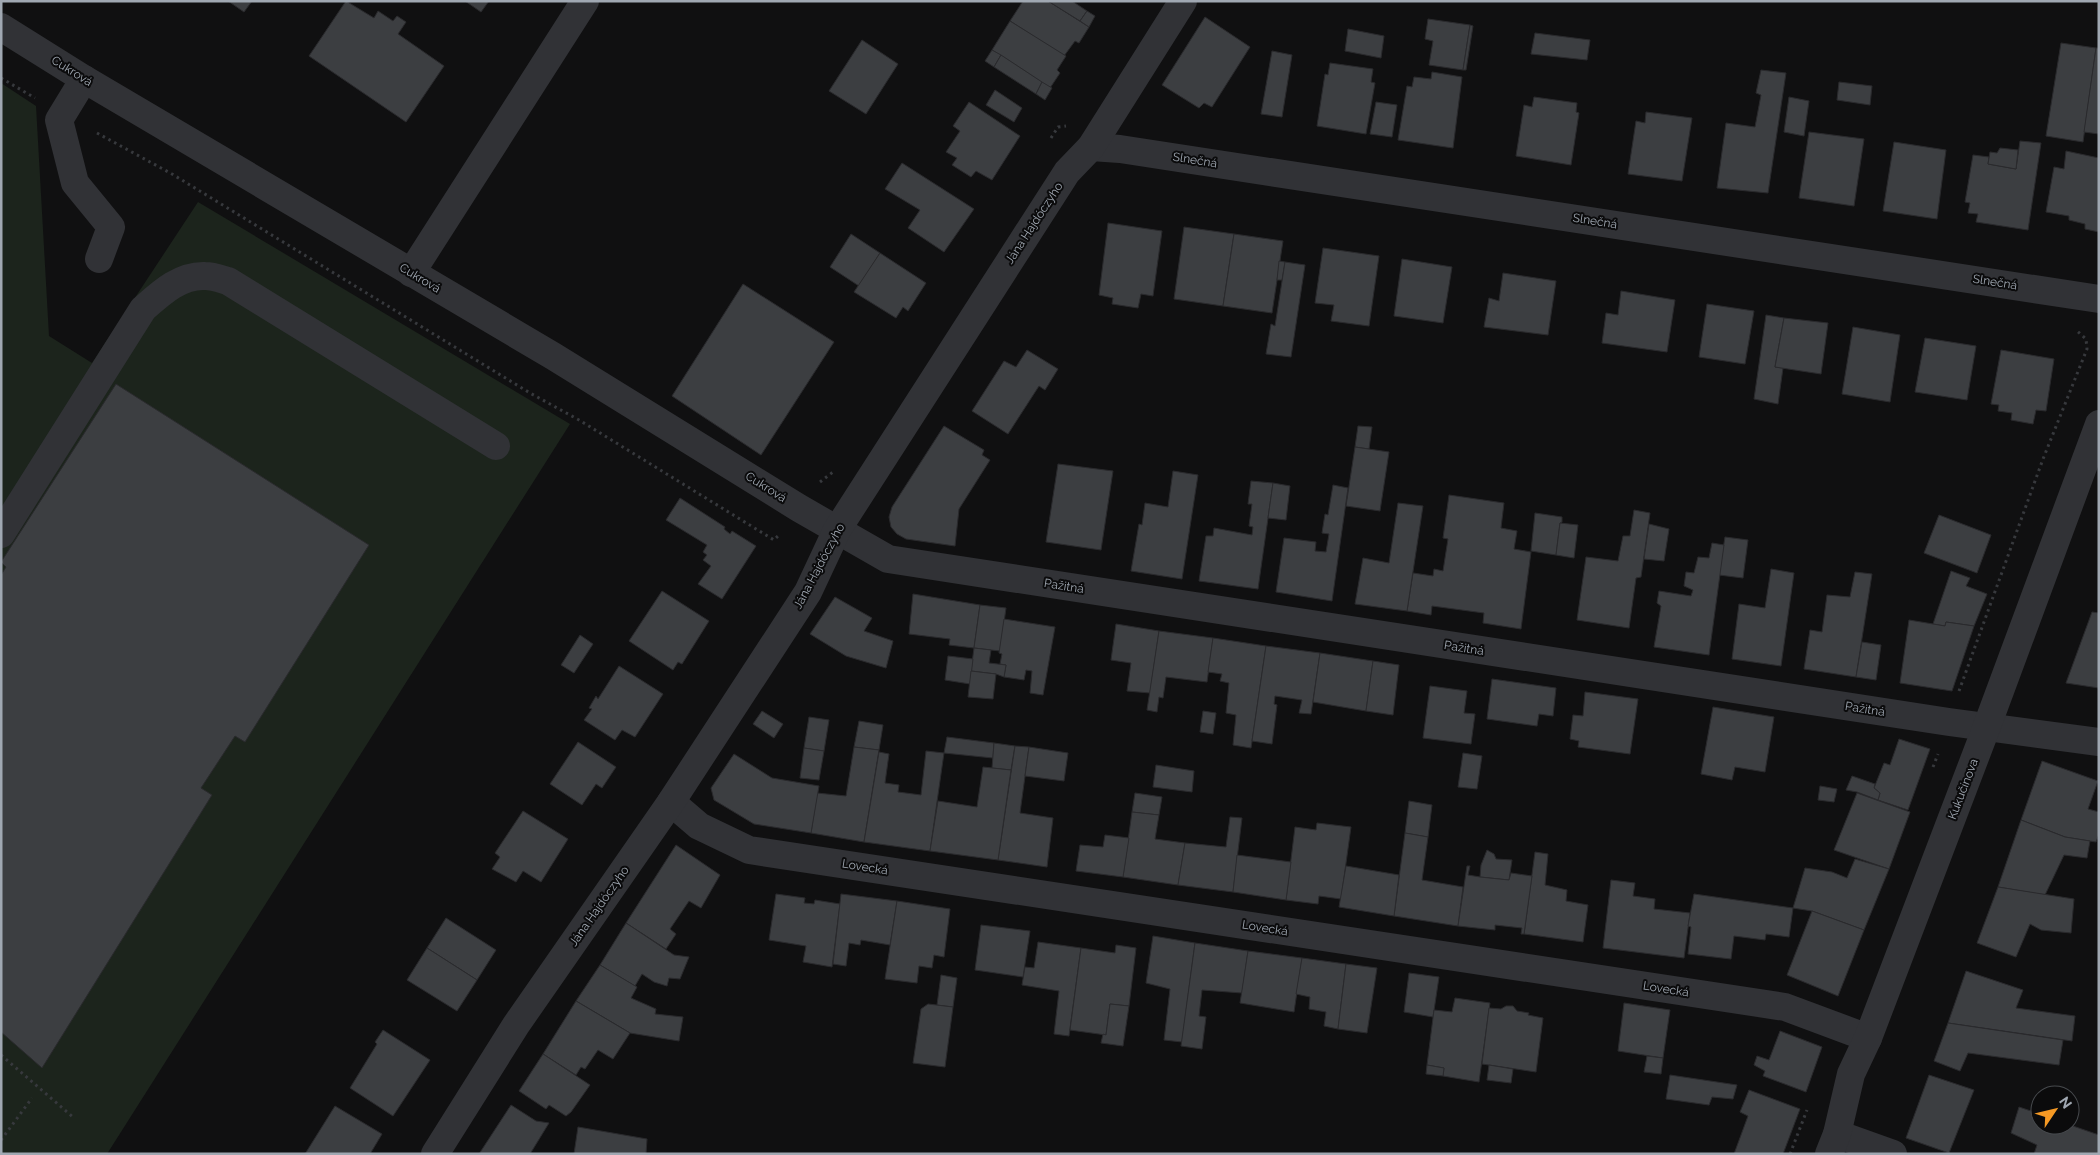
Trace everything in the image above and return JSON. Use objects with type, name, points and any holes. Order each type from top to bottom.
[{"type":"street","points":[[411,273],[584,1]]},
{"type":"street","name":"Jána Hajdóczyho","points":[[435,1154],[516,1025],[671,802],[808,592],[837,530],[1067,172],[1091,147],[1183,1]]},
{"type":"street","name":"Cukrová","points":[[1,27],[84,79],[553,356],[837,530]]},
{"type":"street","points":[[84,79],[59,120],[75,183],[111,227],[99,259]]},
{"type":"street","name":"Slnečná","points":[[1091,147],[1120,148],[2099,299]]},
{"type":"street","points":[[1,534],[143,309],[161,292],[185,279],[206,275],[228,281],[496,446]]},
{"type":"street","name":"Kukučínova","points":[[1833,1144],[1851,1074],[1868,1038],[1987,726],[2099,424]]},
{"type":"street","name":"Pažitná","points":[[837,530],[888,559],[2099,742]]},
{"type":"street","name":"Lovecká","points":[[671,802],[699,826],[749,850],[1785,1007],[1868,1038]]},
{"type":"street","points":[[1833,1144],[1893,1154]]},
{"type":"path","points":[[1,78],[62,115],[172,174],[774,540]]},
{"type":"path","points":[[1957,697],[2043,459],[2087,348],[2086,339],[2079,332],[2072,329]]},
{"type":"path","points":[[1,1054],[74,1118]]},
{"type":"path","points":[[1,1140],[32,1098]]},
{"type":"shaded area","points":[[1,83],[36,106],[49,336],[92,363],[198,202],[570,424],[107,1154],[1,1154]]},
{"type":"building","points":[[228,1],[252,1],[244,12]]},
{"type":"building","points":[[346,1],[374,18],[378,11],[393,21],[397,16],[406,22],[398,34],[444,66],[406,122],[309,56]]},
{"type":"building","points":[[465,1],[489,1],[481,12]]},
{"type":"building","points":[[1023,1],[1048,1],[1089,27],[1079,43],[1075,41],[1064,56],[1010,21]]},
{"type":"building","points":[[1048,1],[1072,1],[1087,11],[1080,21]]},
{"type":"building","points":[[1087,11],[1095,16],[1089,27],[1080,21]]},
{"type":"building","points":[[1205,17],[1250,47],[1212,107],[1204,103],[1199,108],[1162,85]]},
{"type":"building","points":[[1428,19],[1470,25],[1463,70],[1429,65],[1433,41],[1425,39]]},
{"type":"building","points":[[1010,21],[1066,56],[1057,70],[1060,73],[1050,88],[992,50]]},
{"type":"building","points":[[1470,25],[1473,26],[1466,70],[1463,70]]},
{"type":"building","points":[[1348,29],[1384,36],[1381,58],[1345,51]]},
{"type":"building","points":[[1535,33],[1590,40],[1587,60],[1531,54]]},
{"type":"building","points":[[862,40],[898,64],[866,114],[829,91]]},
{"type":"building","points":[[2061,43],[2096,48],[2083,142],[2046,136]]},
{"type":"building","points":[[2096,48],[2099,48],[2099,134],[2084,132]]},
{"type":"building","points":[[992,50],[1001,55],[994,67],[985,61]]},
{"type":"building","points":[[1272,51],[1292,55],[1282,117],[1261,114]]},
{"type":"building","points":[[1001,55],[1042,82],[1036,94],[994,67]]},
{"type":"building","points":[[1330,63],[1373,69],[1371,82],[1375,83],[1366,134],[1317,126],[1325,74],[1328,75]]},
{"type":"building","points":[[1761,70],[1786,73],[1768,193],[1717,188],[1726,123],[1755,127],[1761,95],[1756,93]]},
{"type":"building","points":[[1432,72],[1462,77],[1453,148],[1398,140],[1407,86],[1412,87],[1414,77],[1431,79]]},
{"type":"building","points":[[1042,82],[1052,88],[1045,100],[1036,94]]},
{"type":"building","points":[[1839,82],[1872,86],[1870,105],[1837,100]]},
{"type":"building","points":[[995,90],[1022,108],[1014,122],[986,105]]},
{"type":"building","points":[[1534,97],[1577,103],[1576,112],[1579,113],[1571,165],[1516,156],[1524,105],[1532,107]]},
{"type":"building","points":[[1789,97],[1809,101],[1804,136],[1784,132]]},
{"type":"building","points":[[969,102],[1020,136],[992,180],[976,171],[971,177],[952,165],[957,158],[946,152],[960,131],[953,126]]},
{"type":"building","points":[[1376,102],[1397,105],[1392,137],[1370,134]]},
{"type":"building","points":[[1646,112],[1692,118],[1682,181],[1628,174],[1636,121],[1645,123]]},
{"type":"building","points":[[1809,132],[1864,139],[1854,206],[1799,198]]},
{"type":"building","points":[[2020,141],[2041,143],[2028,230],[1976,222],[1978,214],[1968,213],[1970,203],[1965,202],[1973,155],[1989,157],[1988,164],[2016,169]]},
{"type":"building","points":[[1894,142],[1946,150],[1937,219],[1883,211]]},
{"type":"building","points":[[2000,148],[2018,150],[2016,169],[1988,164],[1990,152],[1997,153]]},
{"type":"building","points":[[2066,151],[2099,158],[2099,232],[2085,229],[2085,224],[2069,220],[2069,216],[2046,212],[2054,167],[2064,169]]},
{"type":"building","points":[[902,163],[974,209],[944,252],[908,228],[920,210],[885,189]]},
{"type":"building","points":[[1108,223],[1162,231],[1153,296],[1141,294],[1138,308],[1112,304],[1113,298],[1099,295]]},
{"type":"building","points":[[1184,227],[1234,234],[1223,306],[1174,299]]},
{"type":"building","points":[[851,234],[880,253],[859,286],[830,267]]},
{"type":"building","points":[[1234,234],[1283,241],[1272,313],[1223,306]]},
{"type":"building","points":[[1323,248],[1379,256],[1369,326],[1331,321],[1334,305],[1315,303]]},
{"type":"building","points":[[880,253],[926,283],[908,311],[903,307],[896,318],[854,292]]},
{"type":"building","points":[[1402,259],[1452,267],[1443,323],[1394,316]]},
{"type":"building","points":[[1279,261],[1285,262],[1282,280],[1277,280]]},
{"type":"building","points":[[1285,262],[1305,265],[1291,357],[1266,354],[1271,324],[1275,326]]},
{"type":"building","points":[[1503,273],[1556,281],[1548,335],[1484,327],[1489,298],[1499,301]]},
{"type":"building","points":[[743,284],[834,342],[761,455],[672,396]]},
{"type":"building","points":[[1621,291],[1675,300],[1667,352],[1602,343],[1606,313],[1618,315]]},
{"type":"building","points":[[1707,304],[1754,311],[1745,364],[1699,357]]},
{"type":"building","points":[[1766,315],[1784,318],[1775,367],[1783,368],[1778,404],[1754,399]]},
{"type":"building","points":[[1784,318],[1828,323],[1821,374],[1775,367]]},
{"type":"building","points":[[1853,327],[1900,335],[1890,402],[1842,394]]},
{"type":"building","points":[[1925,338],[1976,346],[1967,400],[1915,392]]},
{"type":"building","points":[[1027,350],[1058,369],[1045,390],[1039,386],[1008,434],[972,411],[1004,361],[1016,367]]},
{"type":"building","points":[[2001,350],[2054,359],[2046,411],[2036,410],[2033,424],[2011,420],[2012,413],[1998,411],[1999,405],[1991,404]]},
{"type":"building","points":[[116,384],[369,545],[245,742],[235,736],[201,788],[212,795],[42,1068],[1,1032],[1,575],[6,567],[1,562]]},
{"type":"building","points":[[944,426],[984,450],[982,455],[990,460],[959,509],[955,546],[906,539],[897,534],[891,527],[889,517],[892,507]]},
{"type":"building","points":[[1358,426],[1372,427],[1369,449],[1355,447]]},
{"type":"building","points":[[1355,447],[1389,452],[1380,511],[1346,506]]},
{"type":"building","points":[[1058,464],[1113,471],[1101,550],[1046,542]]},
{"type":"building","points":[[1173,471],[1198,475],[1182,579],[1131,571],[1139,524],[1142,525],[1145,503],[1168,507]]},
{"type":"building","points":[[1251,481],[1273,483],[1258,589],[1199,581],[1206,536],[1213,536],[1214,528],[1252,535],[1253,527],[1249,526],[1252,504],[1248,504]]},
{"type":"building","points":[[1273,483],[1290,486],[1286,520],[1268,518]]},
{"type":"building","points":[[1333,485],[1348,488],[1332,601],[1276,592],[1284,538],[1316,542],[1315,551],[1326,552],[1329,534],[1322,533],[1325,514],[1328,515]]},
{"type":"building","points":[[1449,495],[1504,503],[1501,528],[1517,531],[1514,549],[1531,552],[1521,629],[1483,623],[1484,613],[1432,606],[1431,615],[1407,611],[1413,573],[1433,576],[1434,569],[1443,571],[1448,539],[1443,538]]},
{"type":"building","points":[[680,498],[725,527],[724,529],[730,534],[732,531],[756,546],[722,599],[698,584],[711,566],[703,560],[707,555],[703,552],[707,545],[666,520]]},
{"type":"building","points":[[1398,503],[1423,506],[1407,611],[1355,604],[1363,558],[1389,563]]},
{"type":"building","points":[[1634,510],[1650,513],[1641,577],[1636,578],[1629,628],[1577,620],[1586,557],[1618,561],[1623,536],[1630,536]]},
{"type":"building","points":[[1535,513],[1562,517],[1556,555],[1531,551]]},
{"type":"building","points":[[1939,515],[1991,535],[1977,573],[1924,553]]},
{"type":"building","points":[[1560,523],[1578,525],[1574,558],[1556,555]]},
{"type":"building","points":[[1649,524],[1669,529],[1664,561],[1644,559]]},
{"type":"building","points":[[1725,537],[1748,540],[1743,578],[1719,575]]},
{"type":"building","points":[[1712,543],[1724,545],[1709,655],[1654,647],[1661,606],[1657,603],[1659,591],[1691,596],[1693,590],[1684,586],[1686,572],[1694,573],[1698,557],[1709,558]]},
{"type":"building","points":[[1771,569],[1794,573],[1781,666],[1732,659],[1739,604],[1765,608]]},
{"type":"building","points":[[1951,571],[1970,578],[1966,586],[1987,594],[1974,626],[1946,622],[1945,626],[1933,624]]},
{"type":"building","points":[[1855,572],[1872,574],[1856,677],[1804,669],[1810,630],[1822,632],[1827,595],[1850,597]]},
{"type":"building","points":[[662,591],[709,621],[682,664],[678,662],[673,670],[629,641]]},
{"type":"building","points":[[913,594],[980,605],[974,648],[949,645],[950,639],[909,634]]},
{"type":"building","points":[[835,597],[872,618],[864,631],[893,641],[886,668],[846,656],[810,634]]},
{"type":"building","points":[[980,605],[1006,608],[1000,651],[974,648]]},
{"type":"building","points":[[2092,612],[2099,613],[2099,688],[2066,683]]},
{"type":"building","points":[[1004,619],[1055,627],[1043,695],[1030,693],[1032,671],[1026,670],[1024,680],[1004,677],[1006,665],[1000,664],[1002,654],[999,653]]},
{"type":"building","points":[[1909,620],[1945,626],[1946,622],[1974,626],[1952,691],[1900,683]]},
{"type":"building","points":[[1116,624],[1159,631],[1150,693],[1127,691],[1131,663],[1111,660]]},
{"type":"building","points":[[1159,631],[1213,638],[1207,682],[1166,677],[1163,698],[1159,697],[1157,712],[1147,710]]},
{"type":"building","points":[[580,635],[593,644],[574,673],[561,665]]},
{"type":"building","points":[[1213,638],[1266,646],[1251,748],[1233,745],[1236,715],[1226,713],[1229,683],[1220,681],[1222,674],[1208,672]]},
{"type":"building","points":[[1862,642],[1881,645],[1876,680],[1856,677]]},
{"type":"building","points":[[1266,646],[1320,653],[1311,714],[1299,713],[1302,700],[1275,696],[1274,704],[1277,705],[1272,744],[1252,741]]},
{"type":"building","points":[[974,648],[991,650],[989,663],[1006,665],[1004,677],[996,674],[971,671]]},
{"type":"building","points":[[1320,653],[1373,661],[1366,711],[1313,702]]},
{"type":"building","points":[[948,656],[973,659],[970,684],[945,680]]},
{"type":"building","points":[[1373,661],[1399,665],[1393,715],[1366,711]]},
{"type":"building","points":[[619,666],[663,694],[635,737],[622,730],[615,740],[584,720],[592,709],[589,708],[596,696],[598,699]]},
{"type":"building","points":[[971,671],[996,674],[993,699],[968,697]]},
{"type":"building","points":[[1492,679],[1556,688],[1553,716],[1539,714],[1537,726],[1487,719]]},
{"type":"building","points":[[1430,686],[1467,691],[1464,713],[1475,714],[1471,744],[1423,738]]},
{"type":"building","points":[[1585,692],[1638,699],[1630,754],[1578,747],[1579,741],[1570,739],[1573,715],[1583,716]]},
{"type":"building","points":[[1713,707],[1774,717],[1765,772],[1735,767],[1732,780],[1701,774]]},
{"type":"building","points":[[762,711],[783,724],[774,738],[753,724]]},
{"type":"building","points":[[1203,711],[1216,713],[1213,734],[1200,732]]},
{"type":"building","points":[[809,717],[829,720],[824,751],[804,748]]},
{"type":"building","points":[[859,721],[883,725],[879,750],[854,747]]},
{"type":"building","points":[[947,737],[994,743],[993,758],[944,753]]},
{"type":"building","points":[[1899,739],[1930,749],[1908,810],[1878,800],[1880,793],[1874,788],[1884,763],[1890,765]]},
{"type":"building","points":[[578,742],[616,767],[602,788],[596,784],[582,805],[550,784]]},
{"type":"building","points":[[994,743],[1015,746],[1011,770],[992,768]]},
{"type":"building","points":[[1015,746],[1029,747],[1020,813],[1053,818],[1047,867],[998,860]]},
{"type":"building","points":[[854,747],[879,750],[864,842],[811,833],[817,793],[846,796]]},
{"type":"building","points":[[1029,747],[1068,753],[1064,781],[1025,776]]},
{"type":"building","points":[[804,748],[824,751],[819,780],[800,778]]},
{"type":"building","points":[[926,751],[944,753],[930,851],[864,842],[879,752],[889,754],[885,783],[899,785],[898,792],[921,795]]},
{"type":"building","points":[[1463,753],[1482,756],[1477,789],[1458,787]]},
{"type":"building","points":[[734,754],[772,778],[819,786],[811,833],[754,824],[714,800],[711,788]]},
{"type":"building","points":[[2042,761],[2098,781],[2088,809],[2099,812],[2099,834],[2096,842],[2065,837],[2021,820]]},
{"type":"building","points":[[1156,765],[1194,771],[1192,792],[1153,787]]},
{"type":"building","points":[[983,767],[1011,770],[998,860],[930,851],[938,801],[977,807]]},
{"type":"building","points":[[1852,776],[1875,784],[1874,788],[1880,793],[1878,800],[1846,790]]},
{"type":"building","points":[[1820,786],[1837,789],[1834,802],[1818,800]]},
{"type":"building","points":[[1135,793],[1162,797],[1159,815],[1132,812]]},
{"type":"building","points":[[1857,793],[1910,812],[1889,869],[1834,850]]},
{"type":"building","points":[[1409,801],[1432,805],[1428,837],[1405,833]]},
{"type":"building","points":[[523,811],[568,839],[541,882],[523,871],[516,882],[492,869],[500,857],[495,853]]},
{"type":"building","points":[[1132,812],[1159,815],[1155,839],[1185,843],[1178,885],[1123,877]]},
{"type":"building","points":[[1230,817],[1242,818],[1233,892],[1178,885],[1185,843],[1226,847]]},
{"type":"building","points":[[2021,820],[2065,837],[2090,841],[2087,858],[2064,855],[2045,895],[1998,887]]},
{"type":"building","points":[[1317,823],[1351,827],[1341,899],[1319,896],[1318,904],[1286,900],[1295,827],[1316,830]]},
{"type":"building","points":[[1405,833],[1428,837],[1422,880],[1463,887],[1458,926],[1394,916]]},
{"type":"building","points":[[1105,835],[1129,838],[1123,877],[1076,871],[1080,845],[1103,847]]},
{"type":"building","points":[[676,845],[720,875],[701,908],[689,901],[670,929],[676,934],[666,949],[626,923]]},
{"type":"building","points":[[1487,850],[1494,854],[1496,859],[1512,860],[1509,880],[1480,877],[1481,865]]},
{"type":"building","points":[[1535,852],[1548,854],[1545,885],[1567,890],[1566,901],[1588,905],[1583,942],[1524,934]]},
{"type":"building","points":[[1237,855],[1291,862],[1286,900],[1233,892]]},
{"type":"building","points":[[1855,859],[1889,869],[1864,930],[1812,911],[1793,908],[1805,868],[1832,872],[1847,878]]},
{"type":"building","points":[[1346,866],[1399,875],[1394,916],[1339,907]]},
{"type":"building","points":[[1467,866],[1470,866],[1468,875],[1480,877],[1509,880],[1511,873],[1532,876],[1524,934],[1521,934],[1522,928],[1495,925],[1495,930],[1458,926]]},
{"type":"building","points":[[1611,880],[1635,883],[1633,896],[1655,899],[1654,909],[1690,913],[1684,958],[1603,948]]},
{"type":"building","points":[[1998,887],[2074,899],[2071,933],[2041,930],[2030,924],[2016,957],[1977,943]]},
{"type":"building","points":[[776,894],[805,898],[804,903],[814,904],[815,900],[840,904],[832,967],[803,962],[806,946],[769,940]]},
{"type":"building","points":[[841,894],[897,901],[890,945],[861,940],[860,945],[849,943],[846,966],[833,964]]},
{"type":"building","points":[[1694,894],[1793,908],[1789,937],[1766,934],[1765,940],[1734,936],[1731,959],[1688,954],[1691,927],[1688,926]]},
{"type":"building","points":[[897,901],[950,909],[944,957],[934,955],[932,968],[919,966],[917,983],[885,979]]},
{"type":"building","points":[[1812,911],[1864,930],[1838,996],[1787,975]]},
{"type":"building","points":[[446,918],[496,950],[477,980],[427,948]]},
{"type":"building","points":[[626,923],[674,955],[689,957],[680,979],[669,978],[667,986],[654,982],[642,974],[635,986],[600,965]]},
{"type":"building","points":[[981,925],[1030,931],[1023,977],[975,970]]},
{"type":"building","points":[[1153,936],[1195,943],[1182,1042],[1164,1040],[1170,989],[1146,983]]},
{"type":"building","points":[[1038,942],[1081,948],[1069,1036],[1054,1034],[1059,991],[1022,985],[1025,967],[1034,968]]},
{"type":"building","points":[[1195,943],[1248,951],[1242,993],[1202,990],[1199,1016],[1206,1017],[1202,1049],[1181,1046]]},
{"type":"building","points":[[1116,945],[1136,948],[1129,1006],[1110,1004],[1106,1035],[1070,1030],[1081,948],[1115,953]]},
{"type":"building","points":[[427,948],[477,980],[457,1011],[407,980]]},
{"type":"building","points":[[1248,951],[1302,958],[1294,1012],[1240,1003]]},
{"type":"building","points":[[1302,958],[1346,964],[1338,1029],[1324,1026],[1326,1012],[1309,1009],[1310,997],[1296,994]]},
{"type":"building","points":[[1346,964],[1377,968],[1367,1033],[1338,1029]]},
{"type":"building","points":[[600,965],[637,987],[631,998],[656,1009],[655,1014],[683,1017],[679,1041],[630,1033],[576,1001]]},
{"type":"building","points":[[1966,971],[2023,990],[2016,1008],[2075,1016],[2072,1041],[1948,1023]]},
{"type":"building","points":[[1409,973],[1439,977],[1433,1017],[1404,1012]]},
{"type":"building","points":[[941,975],[957,978],[953,1007],[937,1005]]},
{"type":"building","points":[[1455,998],[1490,1003],[1479,1082],[1443,1076],[1444,1068],[1427,1065],[1434,1010],[1452,1012]]},
{"type":"building","points":[[576,1001],[630,1033],[613,1059],[598,1050],[585,1069],[581,1067],[576,1075],[543,1054]]},
{"type":"building","points":[[1624,1003],[1670,1010],[1663,1058],[1618,1051]]},
{"type":"building","points":[[928,1004],[953,1007],[945,1067],[913,1063],[921,1009]]},
{"type":"building","points":[[1110,1004],[1129,1006],[1123,1046],[1101,1043],[1103,1034],[1106,1035]]},
{"type":"building","points":[[1506,1006],[1513,1006],[1517,1011],[1543,1018],[1536,1072],[1482,1064],[1489,1008],[1501,1009]]},
{"type":"building","points":[[1948,1023],[2063,1040],[2059,1065],[1968,1053],[1960,1071],[1934,1061]]},
{"type":"building","points":[[383,1030],[430,1060],[393,1116],[350,1088],[377,1044],[375,1042]]},
{"type":"building","points":[[1780,1031],[1822,1047],[1806,1092],[1763,1076],[1765,1071],[1754,1065],[1757,1056],[1769,1060]]},
{"type":"building","points":[[543,1054],[590,1085],[571,1112],[566,1116],[549,1105],[546,1109],[519,1091]]},
{"type":"building","points":[[1647,1056],[1663,1058],[1661,1074],[1644,1072]]},
{"type":"building","points":[[1427,1065],[1444,1068],[1443,1076],[1426,1074]]},
{"type":"building","points":[[1489,1065],[1513,1069],[1511,1083],[1487,1080]]},
{"type":"building","points":[[1670,1075],[1737,1085],[1733,1099],[1712,1097],[1709,1105],[1666,1099]]},
{"type":"building","points":[[1929,1075],[1974,1090],[1949,1153],[1906,1138]]},
{"type":"building","points":[[1749,1090],[1800,1109],[1783,1154],[1734,1154],[1748,1116],[1740,1112]]},
{"type":"building","points":[[511,1105],[536,1121],[549,1123],[530,1154],[479,1154]]},
{"type":"building","points":[[335,1106],[382,1134],[370,1154],[305,1154]]},
{"type":"building","points":[[2019,1107],[2030,1111],[2030,1135],[2080,1135],[2080,1128],[2099,1135],[2099,1154],[2034,1154],[2037,1145],[2011,1133]]},
{"type":"building","points":[[578,1127],[647,1139],[646,1154],[574,1154]]}]
